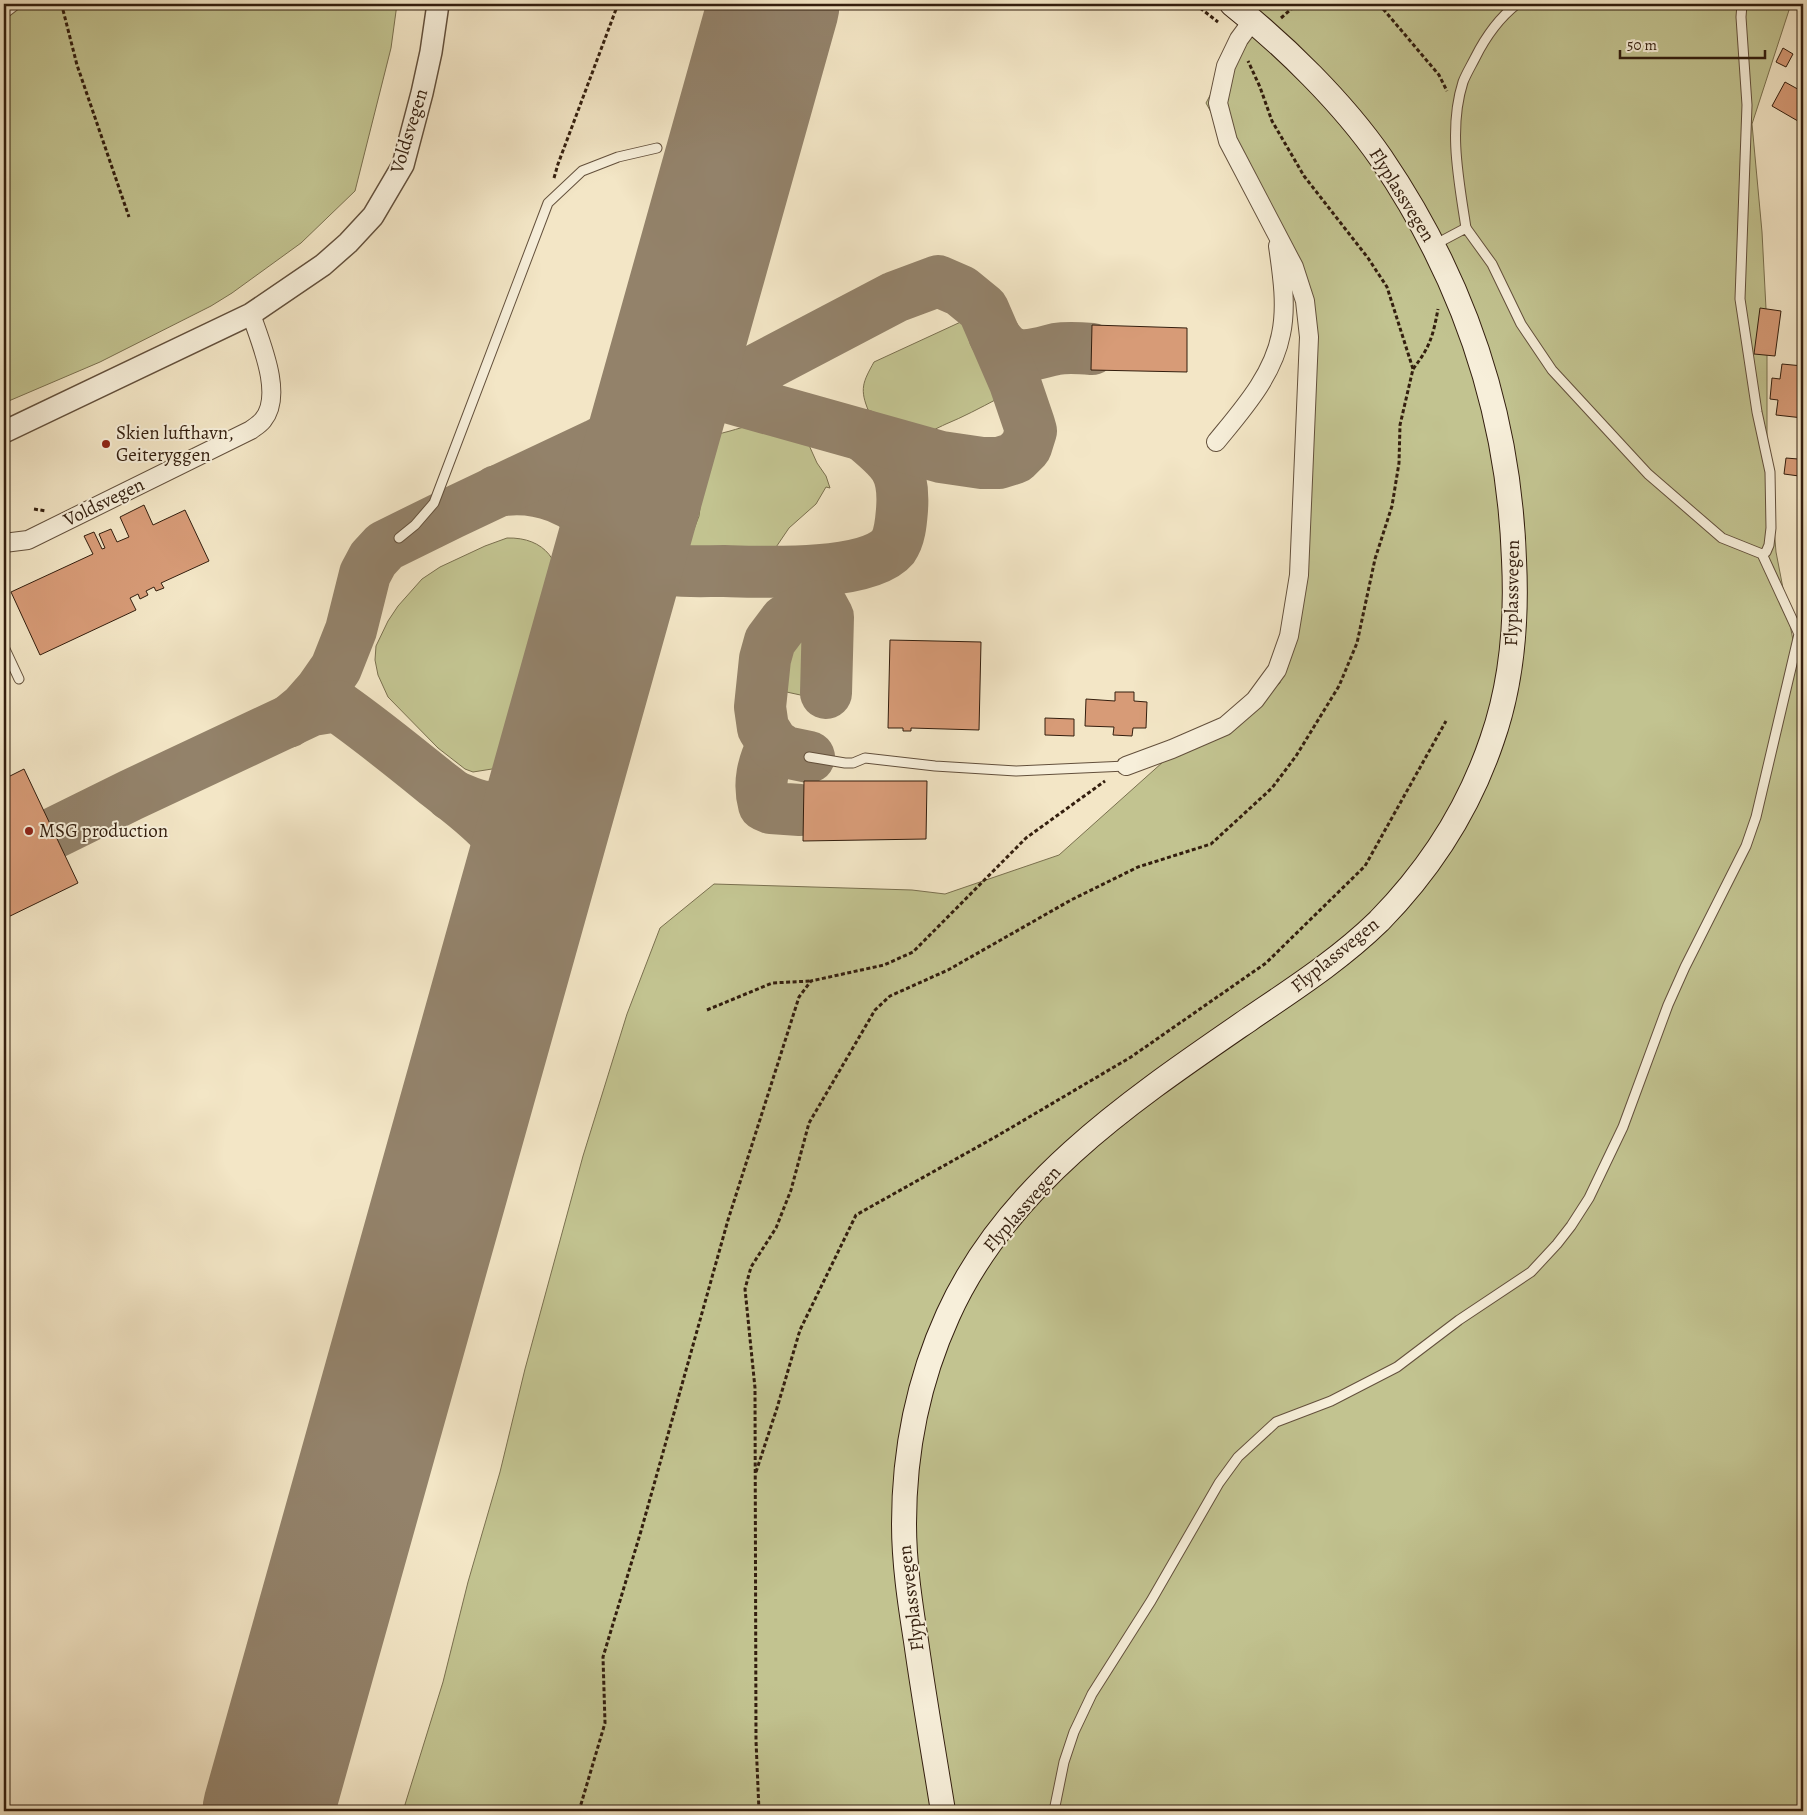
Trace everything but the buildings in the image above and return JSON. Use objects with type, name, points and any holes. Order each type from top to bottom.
[{"type":"main road","name":"Flyplassvegen","points":[[943,1811],[910,1604],[905,1559],[904,1526],[908,1456],[914,1421],[935,1346],[953,1305],[966,1280],[1003,1226],[1051,1172],[1085,1140],[1171,1074],[1355,944],[1409,889],[1450,830],[1475,784],[1494,737],[1506,686],[1516,603],[1512,520],[1498,425],[1473,335],[1434,246],[1379,155],[1323,89],[1253,20],[1232,4]]},
{"type":"street","name":"Voldsvegen","points":[[4,432],[251,314],[323,265],[348,243],[373,216],[402,165],[413,129],[431,52],[438,4]]},
{"type":"street","points":[[1126,766],[1225,726],[1255,700],[1277,670],[1289,636],[1299,575],[1309,337],[1305,301],[1294,267],[1228,141],[1218,103],[1226,66],[1238,39],[1253,20]]},
{"type":"street","points":[[1216,442],[1251,399],[1273,359],[1281,334],[1284,285],[1276,233]]},
{"type":"street","name":"Voldsvegen","points":[[4,543],[28,540],[251,430],[264,419],[270,405],[272,389],[266,359],[251,314]]},
{"type":"lane","points":[[4,14],[17,4]]},
{"type":"lane","points":[[1054,1811],[1064,1762],[1074,1732],[1092,1694],[1151,1601],[1219,1483],[1238,1457],[1276,1422],[1332,1401],[1397,1367],[1459,1320],[1531,1272],[1557,1244],[1589,1198],[1623,1128],[1678,982],[1746,846],[1756,818],[1799,634],[1762,554],[1722,538],[1648,474],[1552,370],[1521,324],[1492,264],[1466,228],[1455,145],[1457,110],[1463,82],[1483,42],[1507,12],[1517,4]]},
{"type":"lane","points":[[1742,4],[1741,18],[1747,105],[1740,299],[1757,412],[1770,472],[1771,528],[1769,546],[1766,552],[1762,554]]},
{"type":"lane","points":[[399,538],[415,525],[434,504],[548,203],[582,171],[618,157],[657,148]]},
{"type":"lane","points":[[1434,246],[1466,228]]},
{"type":"lane","points":[[4,647],[19,679]]},
{"type":"lane","points":[[863,758],[870,749]]},
{"type":"lane","points":[[809,757],[845,763],[863,758],[1016,772],[1126,766]]},
{"type":"path","points":[[548,203],[558,164],[618,4]]},
{"type":"path","points":[[1379,4],[1439,76],[1457,110]]},
{"type":"path","points":[[62,10],[77,65],[128,217]]},
{"type":"path","points":[[1238,39],[1260,87],[1276,129],[1304,176],[1368,258],[1387,287],[1412,369]]},
{"type":"path","points":[[758,1811],[756,1741],[755,1388],[745,1289],[751,1267],[776,1228],[792,1190],[809,1123],[875,1010],[890,996],[948,970],[1071,900],[1138,867],[1211,844],[1272,788],[1296,756],[1338,686],[1358,643],[1376,559],[1392,506],[1399,463],[1400,425],[1412,369],[1427,351],[1434,333],[1441,295],[1450,280]]},
{"type":"path","points":[[755,1475],[800,1330],[856,1215],[997,1136],[1130,1057],[1266,963],[1364,866],[1446,721]]},
{"type":"path","points":[[707,1010],[772,983],[811,981],[884,965],[913,952],[1026,838],[1126,766]]},
{"type":"path","points":[[579,1811],[605,1723],[603,1657],[641,1531],[728,1220],[799,998],[811,981]]},
{"type":"green space","points":[[4,4],[397,4],[391,48],[355,191],[301,243],[211,306],[100,362],[4,403]]},
{"type":"green space","points":[[1258,4],[1791,4],[1752,124],[1762,232],[1767,328],[1767,442],[1776,552],[1803,692],[1803,1811],[403,1811],[443,1682],[468,1582],[500,1472],[525,1369],[583,1156],[627,1014],[660,928],[714,884],[912,890],[945,894],[1059,855],[1173,753],[1226,735],[1280,683],[1302,598],[1311,410],[1300,312],[1277,234],[1206,103]]},
{"type":"green space","points":[[965,320],[971,321],[996,376],[997,399],[932,431],[921,434],[910,436],[896,434],[883,428],[869,412],[863,391],[867,375],[874,362]]},
{"type":"green space","points":[[763,423],[804,434],[817,463],[826,476],[830,488],[826,487],[816,504],[789,528],[770,556],[707,555],[703,557],[701,554],[690,551],[681,545],[689,542],[699,516],[709,435]]},
{"type":"green space","points":[[507,538],[532,542],[549,554],[555,563],[558,574],[560,599],[518,745],[500,765],[492,769],[473,772],[465,769],[438,748],[388,697],[378,675],[375,660],[376,646],[388,621],[398,606],[422,579],[440,567]]},
{"type":"green space","points":[[805,639],[805,696],[782,691],[780,674],[785,643],[789,640]]},
{"type":"taxiway","points":[[288,722],[305,708],[336,668],[351,630],[365,574],[373,559],[385,546],[596,445],[625,430],[683,394],[698,391],[709,392],[737,380],[895,297],[938,281],[961,291],[983,309],[1015,383],[1031,431],[1026,447],[1015,458],[999,463],[982,463],[941,457],[709,392],[695,383],[686,372],[683,367],[679,343]]},
{"type":"taxiway","points":[[994,335],[1007,350],[1014,354],[1037,354],[1060,348],[1092,349]]},
{"type":"taxiway","points":[[497,491],[512,489],[542,492],[571,503],[594,522],[606,537],[618,563],[690,571],[787,572],[838,568],[861,564],[880,557],[893,547],[900,529],[902,496],[899,475],[889,459],[863,435]]},
{"type":"taxiway","points":[[809,757],[785,752],[773,744],[763,728],[760,707],[765,659],[770,641],[785,621],[794,615],[818,606],[822,606],[828,617],[826,693]]},
{"type":"taxiway","points":[[54,833],[312,710],[337,706],[464,804],[498,837],[508,856],[515,877],[514,931]]},
{"type":"taxiway","points":[[451,795],[487,807],[505,805],[517,800],[538,784],[568,741]]},
{"type":"taxiway","points":[[773,744],[762,774],[761,789],[764,805],[771,808],[800,810]]},
{"type":"runway","points":[[268,1811],[774,4]]},
{"type":"place","name":"Skien lufthavn, Geiteryggen","points":[[106,444]]},
{"type":"place","name":"MSG production","points":[[29,831]]}]
